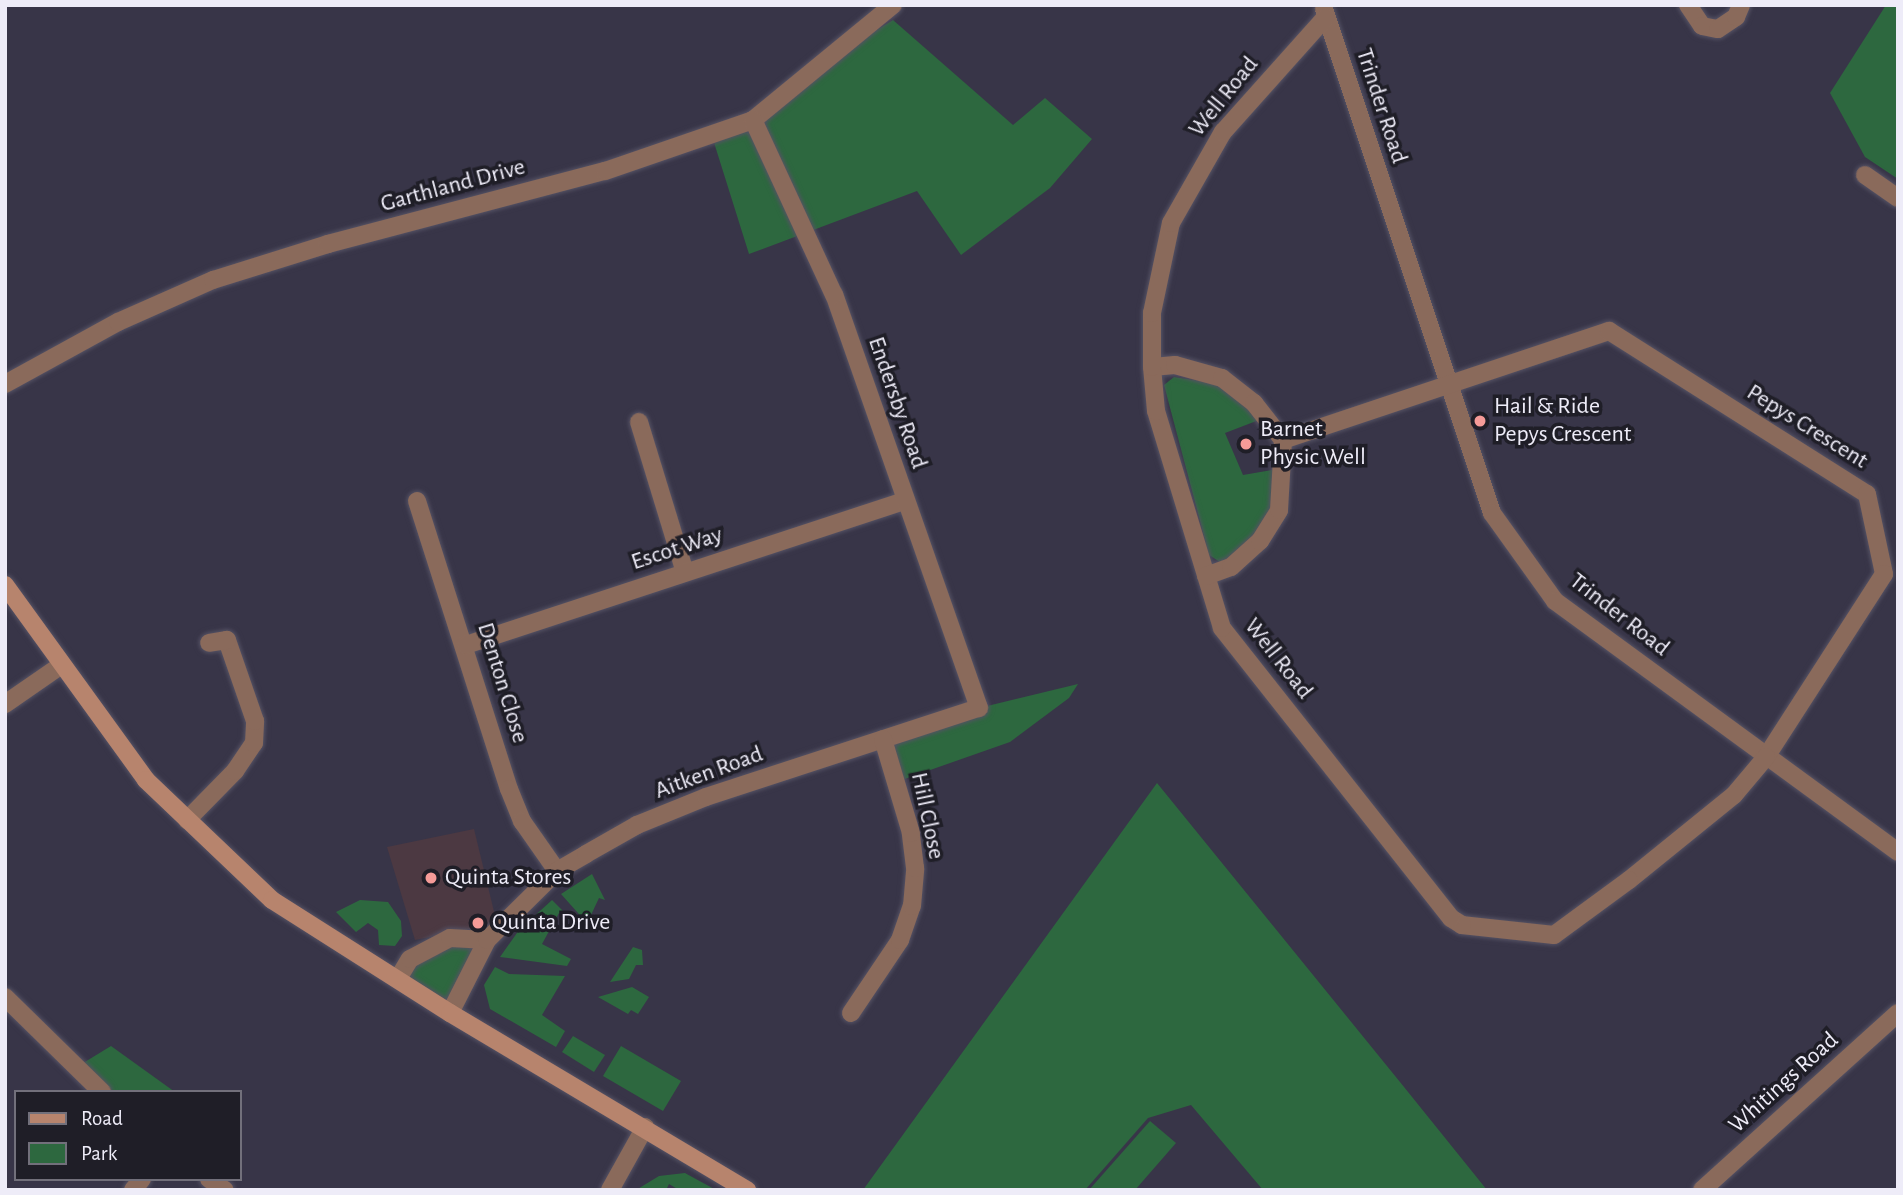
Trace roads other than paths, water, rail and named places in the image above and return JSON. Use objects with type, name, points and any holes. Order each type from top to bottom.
[{"type":"street","name":"Garthland Drive","points":[[5,384],[106,328],[213,280],[328,244],[606,171],[753,120],[894,5]]},
{"type":"street","points":[[1688,5],[1702,26],[1718,29],[1736,17],[1741,5]]},
{"type":"street","name":"Well Road","points":[[1325,11],[1223,132],[1194,176],[1171,223],[1160,265],[1152,313],[1152,367],[1156,411],[1222,628],[1462,925],[1554,935],[1565,930],[1720,807],[1766,757]]},
{"type":"street","name":"Trinder Road","points":[[1325,11],[1492,513],[1555,601],[1898,852]]},
{"type":"street","name":"Endersby Road","points":[[753,120],[834,295],[904,501],[979,708]]},
{"type":"street","points":[[1865,175],[1898,198]]},
{"type":"street","name":"Pepys Crescent","points":[[1449,384],[1609,331],[1867,494],[1884,574],[1766,757]]},
{"type":"street","points":[[1152,367],[1175,366],[1223,378],[1254,403],[1283,440],[1279,510],[1260,541],[1231,567],[1206,576]]},
{"type":"street","points":[[1283,440],[1449,384]]},
{"type":"street","points":[[639,422],[685,572]]},
{"type":"street","name":"Denton Close","points":[[417,501],[522,821],[557,871]]},
{"type":"street","name":"Escot Way","points":[[466,645],[904,501]]},
{"type":"street","points":[[5,585],[60,667],[146,779],[272,900],[372,966],[399,977],[450,1013],[747,1190]]},
{"type":"street","points":[[187,820],[235,771],[254,743],[255,721],[227,640],[209,643]]},
{"type":"street","points":[[5,704],[60,667]]},
{"type":"street","name":"Aitken Road","points":[[450,1013],[487,940],[557,871],[638,825],[979,708]]},
{"type":"street","name":"Hill Close","points":[[851,1013],[900,940],[912,906],[915,868],[911,833],[883,739]]},
{"type":"street","points":[[399,977],[410,959],[450,938],[487,940]]},
{"type":"street","points":[[5,997],[100,1090]]},
{"type":"street","name":"Whitings Road","points":[[1702,1190],[1898,1013]]},
{"type":"street","points":[[610,1190],[645,1127]]},
{"type":"place","name":"Hail & Ride Pepys Crescent","points":[[1480,421]]},
{"type":"place","name":"Barnet Physic Well","points":[[1246,444]]},
{"type":"place","name":"Quinta Stores","points":[[431,878]]},
{"type":"place","name":"Quinta Drive","points":[[478,923]]}]
